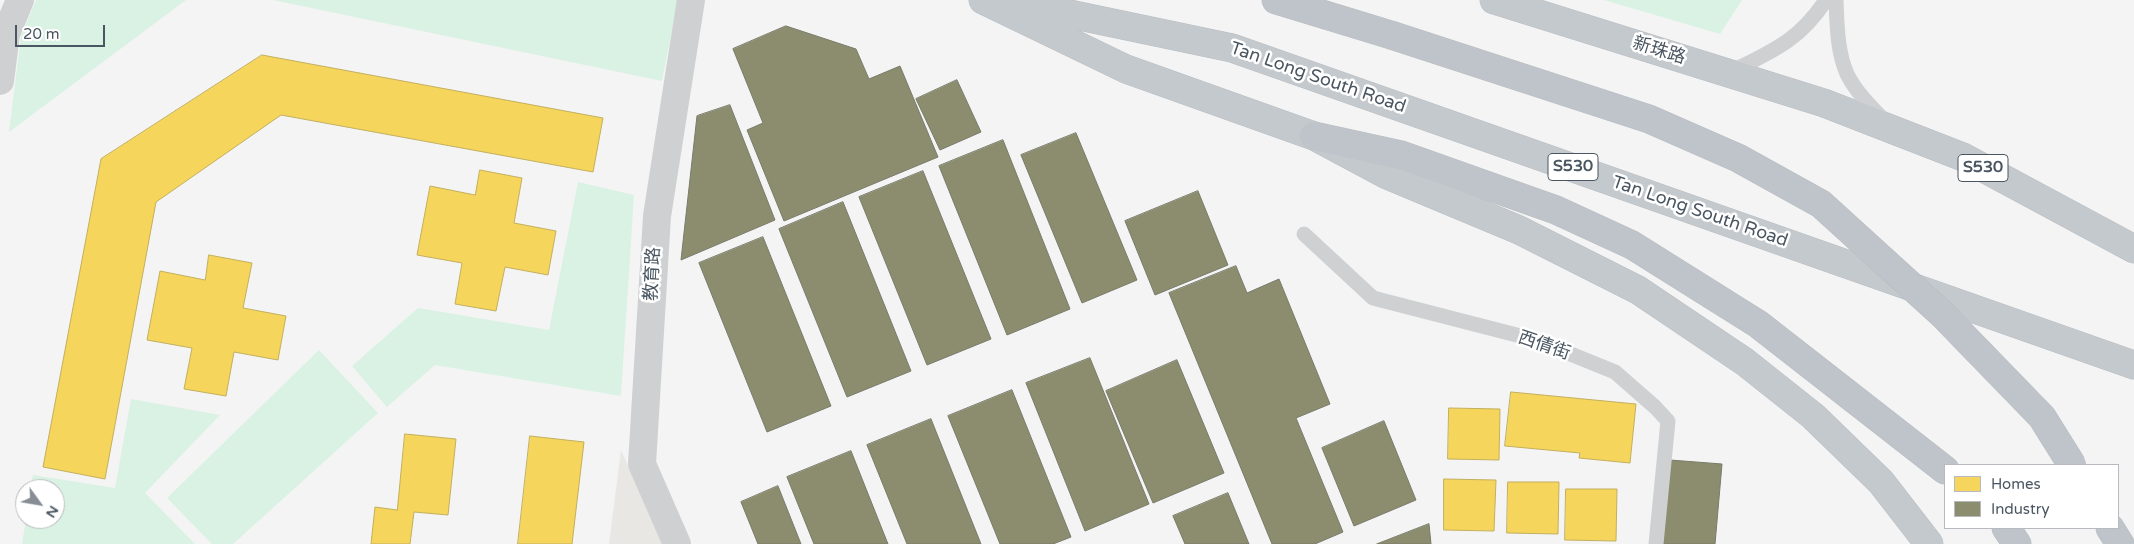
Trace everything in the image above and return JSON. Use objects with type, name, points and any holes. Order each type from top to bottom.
[{"type":"highway","points":[[983,0],[1126,70],[1314,136],[1401,155],[1556,210],[1632,245],[1758,324],[1944,469]]},
{"type":"highway","name":"Tan Long South Road","points":[[1003,0],[1232,48],[2134,365]]},
{"type":"highway","points":[[1276,0],[1391,35],[1649,119],[1738,158],[1821,204],[1942,314],[2042,417],[2071,464]]},
{"type":"highway","name":"新珠路","points":[[1494,0],[1824,103],[1894,130]]},
{"type":"highway","name":"S530","points":[[1894,130],[1963,157],[2134,249]]},
{"type":"highway","points":[[1314,136],[1385,174],[1519,230],[1638,290],[1745,362],[1812,416],[1881,482],[1928,544]]},
{"type":"highway","points":[[2007,529],[2017,544]]},
{"type":"highway","points":[[2111,529],[2120,544]]},
{"type":"street","points":[[0,81],[6,34],[20,0]]},
{"type":"street","name":"教育路","points":[[677,544],[642,464],[656,216],[691,0]]},
{"type":"street","points":[[0,2],[6,34]]},
{"type":"lane","points":[[1728,73],[1775,50],[1796,36],[1814,18],[1826,0]]},
{"type":"lane","points":[[1836,0],[1838,40],[1848,74],[1865,100],[1894,130]]},
{"type":"lane","name":"西倩街","points":[[1304,234],[1373,298],[1536,340],[1614,372],[1656,407],[1668,421],[1656,544]]},
{"type":"shaded area","points":[[621,450],[662,544],[609,544]]},
{"type":"green space","points":[[36,0],[186,0],[9,132],[21,36]]},
{"type":"green space","points":[[273,0],[678,0],[662,81]]},
{"type":"green space","points":[[1604,0],[1742,0],[1720,34]]},
{"type":"green space","points":[[578,182],[634,195],[621,396],[435,365],[387,407],[352,366],[418,308],[549,330]]},
{"type":"green space","points":[[319,350],[378,413],[233,544],[212,544],[167,498]]},
{"type":"green space","points":[[131,399],[220,415],[145,493],[195,544],[22,544],[24,529],[65,529],[65,480],[115,488]]},
{"type":"green space","points":[[33,475],[58,479],[32,479]]},
{"type":"building: Homes","points":[[262,55],[603,118],[593,172],[281,115],[156,202],[105,479],[43,467],[101,159]]},
{"type":"building: Homes","points":[[480,170],[522,178],[514,223],[556,231],[548,275],[505,267],[496,311],[455,304],[462,263],[417,255],[430,186],[475,195]]},
{"type":"building: Homes","points":[[209,255],[252,263],[243,308],[286,316],[278,360],[234,352],[226,396],[184,389],[192,348],[147,340],[160,271],[205,280]]},
{"type":"building: Homes","points":[[1511,392],[1636,404],[1630,463],[1579,458],[1580,453],[1505,446]]},
{"type":"building: Homes","points":[[1449,408],[1500,409],[1499,460],[1448,459]]},
{"type":"building: Homes","points":[[405,434],[456,439],[448,515],[414,512],[410,544],[371,544],[375,507],[397,510]]},
{"type":"building: Homes","points":[[530,436],[584,442],[572,544],[518,544]]},
{"type":"building: Homes","points":[[1444,479],[1496,480],[1494,531],[1444,530]]},
{"type":"building: Homes","points":[[1508,482],[1559,482],[1558,534],[1507,533]]},
{"type":"building: Homes","points":[[1566,489],[1617,489],[1616,541],[1565,540]]},
{"type":"building: Industry","points":[[786,26],[856,49],[869,79],[900,66],[938,157],[784,221],[747,130],[763,123],[733,49]]},
{"type":"building: Industry","points":[[957,80],[981,132],[940,150],[916,99]]},
{"type":"building: Industry","points":[[730,105],[775,220],[681,260],[697,116]]},
{"type":"building: Industry","points":[[1076,133],[1137,280],[1082,303],[1021,155]]},
{"type":"building: Industry","points":[[1003,140],[1070,309],[1007,335],[939,166]]},
{"type":"building: Industry","points":[[923,171],[991,339],[927,365],[859,197]]},
{"type":"building: Industry","points":[[1198,191],[1228,265],[1155,295],[1125,221]]},
{"type":"building: Industry","points":[[843,202],[911,371],[847,397],[779,229]]},
{"type":"building: Industry","points":[[763,237],[831,406],[767,432],[699,263]]},
{"type":"building: Industry","points":[[1236,266],[1247,293],[1279,279],[1330,404],[1296,418],[1343,532],[1315,544],[1272,544],[1169,293]]},
{"type":"building: Industry","points":[[1090,358],[1149,504],[1085,531],[1026,383]]},
{"type":"building: Industry","points":[[1177,360],[1224,473],[1153,503],[1106,391]]},
{"type":"building: Industry","points":[[1012,390],[1071,537],[1053,544],[1000,544],[948,416]]},
{"type":"building: Industry","points":[[931,419],[981,544],[907,544],[867,445]]},
{"type":"building: Industry","points":[[1384,421],[1416,500],[1354,526],[1322,448]]},
{"type":"building: Industry","points":[[851,451],[888,544],[814,544],[787,477]]},
{"type":"building: Industry","points":[[1670,460],[1722,464],[1715,544],[1663,544]]},
{"type":"building: Industry","points":[[778,486],[801,544],[758,544],[741,502]]},
{"type":"building: Industry","points":[[1228,493],[1249,544],[1185,544],[1173,516]]},
{"type":"building: Industry","points":[[1429,524],[1431,544],[1377,544]]}]
